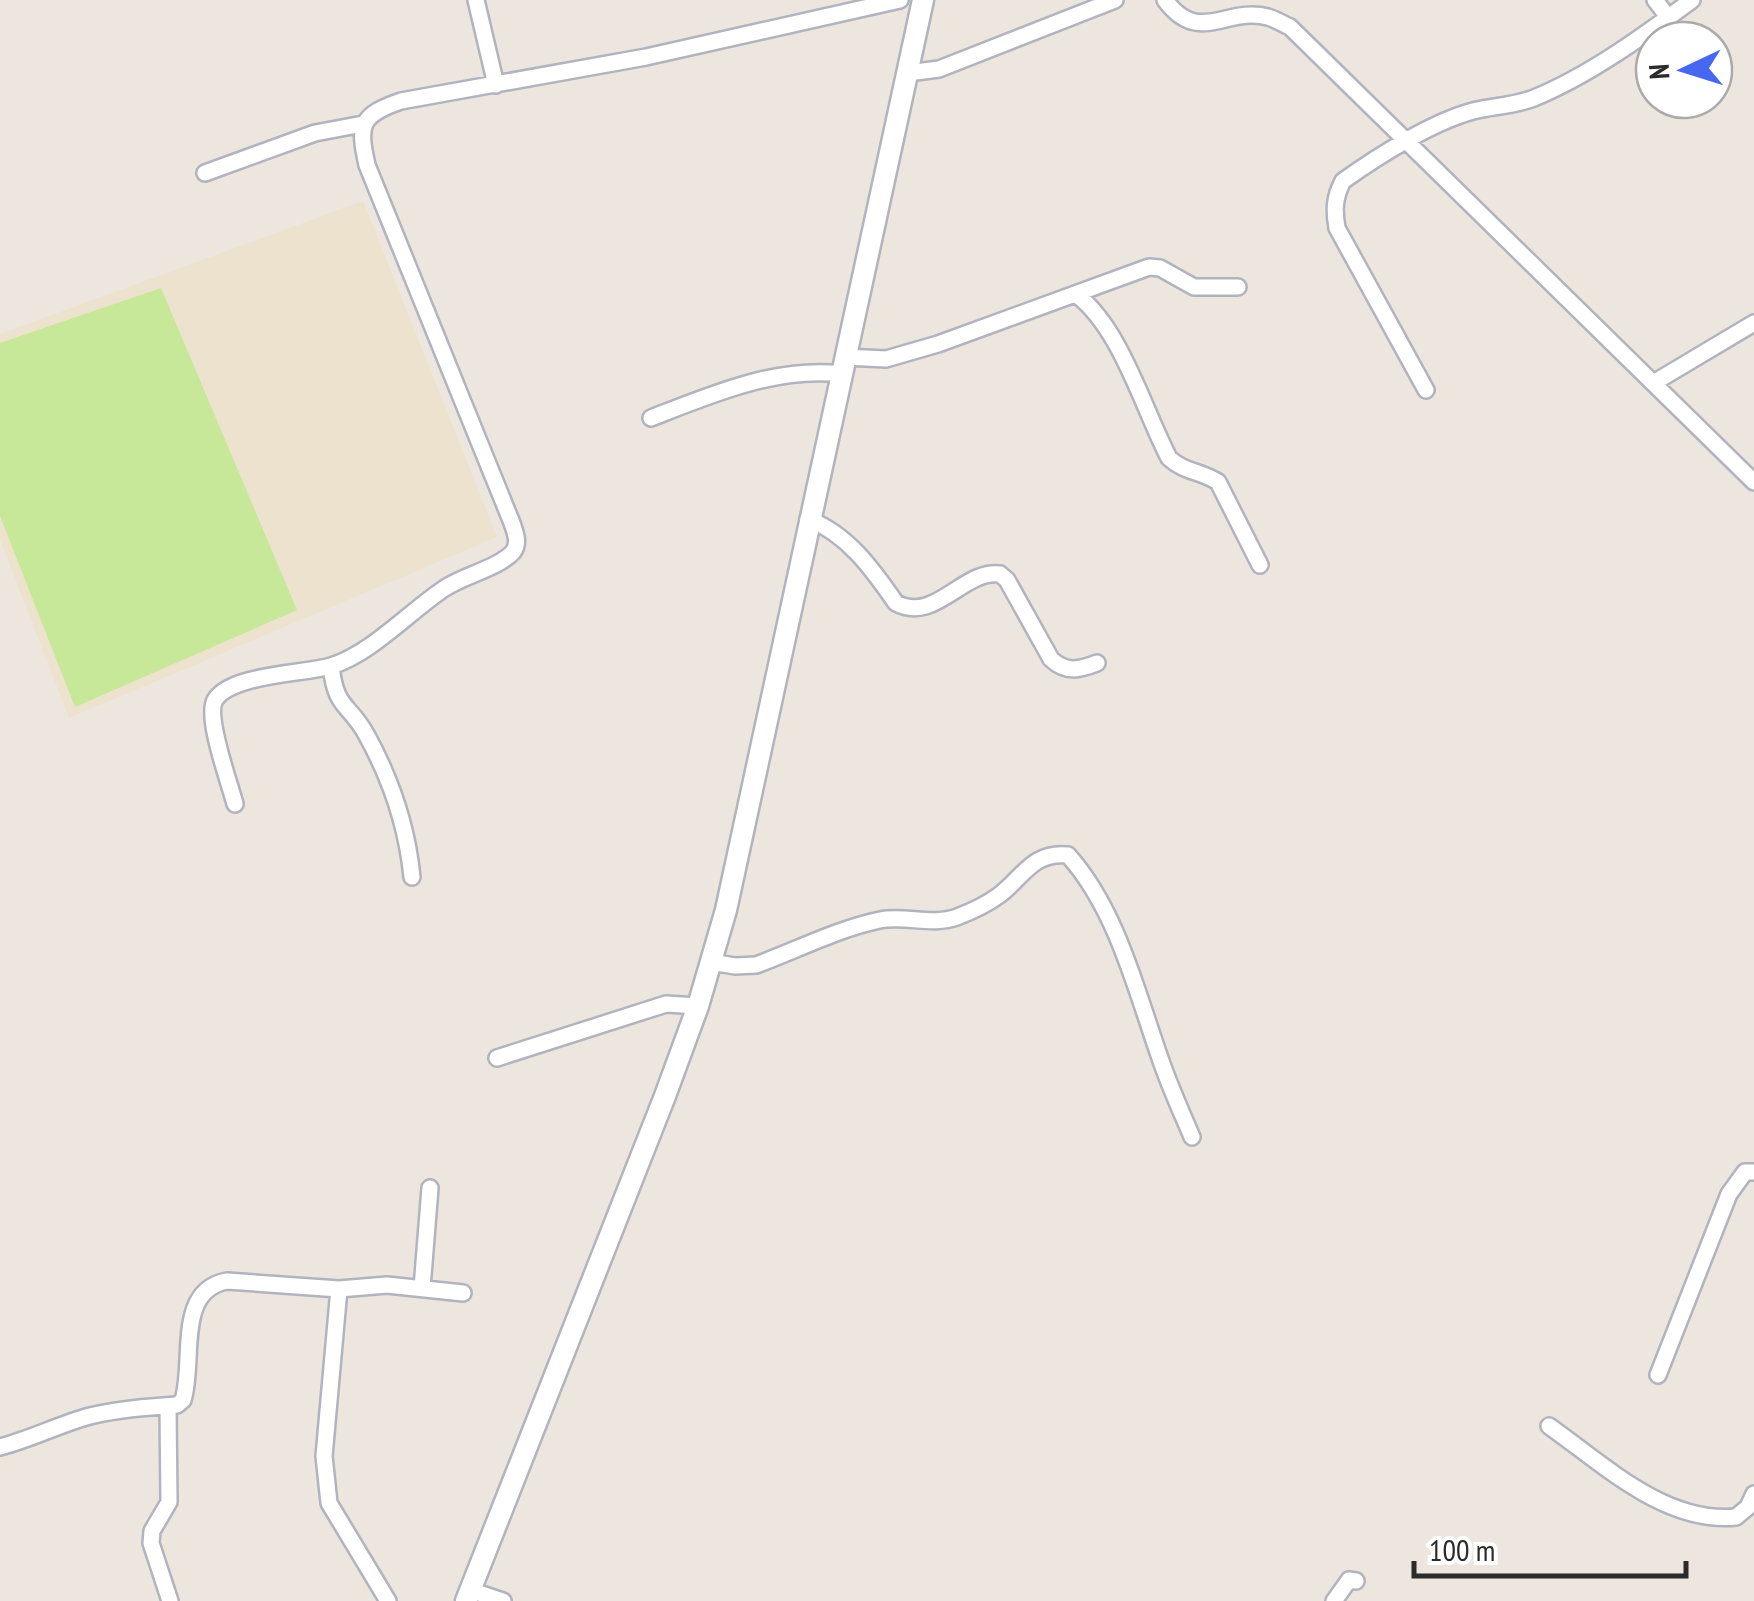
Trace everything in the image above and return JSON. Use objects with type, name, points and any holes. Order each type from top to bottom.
[{"type":"street","points":[[476,0],[496,85]]},
{"type":"street","points":[[235,804],[214,723],[214,702],[227,689],[331,666],[358,652],[446,587],[504,558],[517,544],[512,523],[367,165],[363,124],[370,115],[400,102],[646,57],[900,0]]},
{"type":"street","points":[[503,1601],[468,1595],[698,1006],[726,910],[923,0]]},
{"type":"street","points":[[908,73],[939,69],[1115,0]]},
{"type":"street","points":[[1165,0],[1177,16],[1194,23],[1266,16],[1290,28],[1754,482]]},
{"type":"street","points":[[1655,0],[1668,17]]},
{"type":"street","points":[[1426,390],[1337,228],[1336,194],[1344,181],[1409,141],[1462,116],[1528,101],[1558,88],[1692,0]]},
{"type":"street","points":[[205,173],[302,137],[363,124]]},
{"type":"street","points":[[651,418],[755,383],[886,359],[938,344],[1149,267],[1160,268],[1194,287],[1238,286]]},
{"type":"street","points":[[1077,295],[1093,308],[1111,336],[1169,458],[1180,468],[1205,474],[1218,482],[1260,565]]},
{"type":"street","points":[[1654,382],[1754,323]]},
{"type":"street","points":[[808,519],[822,524],[852,548],[896,604],[906,608],[938,602],[981,575],[1000,574],[1051,659],[1059,666],[1083,668],[1097,663]]},
{"type":"street","points":[[331,666],[335,694],[369,739],[402,814],[412,877]]},
{"type":"street","points":[[711,962],[756,965],[880,920],[955,918],[999,896],[1034,862],[1068,855],[1083,872],[1111,927],[1146,1008],[1160,1058],[1192,1137]]},
{"type":"street","points":[[497,1058],[635,1012],[666,1004],[698,1006]]},
{"type":"street","points":[[1658,1376],[1729,1194],[1745,1172],[1754,1172]]},
{"type":"street","points":[[422,1288],[430,1188]]},
{"type":"street","points":[[0,1447],[90,1416],[126,1408],[168,1406],[183,1400],[196,1302],[213,1284],[227,1281],[339,1289],[387,1286],[463,1294]]},
{"type":"street","points":[[339,1289],[325,1481],[329,1502],[384,1596],[363,1601]]},
{"type":"street","points":[[168,1406],[169,1502],[152,1531],[151,1543],[170,1601]]},
{"type":"street","points":[[1549,1426],[1660,1501],[1692,1513],[1736,1517],[1748,1507],[1754,1494]]},
{"type":"street","points":[[1334,1601],[1349,1580],[1356,1581]]},
{"type":"shaded area","points":[[363,201],[497,537],[69,718],[0,540],[0,334]]},
{"type":"green space","points":[[161,288],[297,610],[75,707],[0,516],[0,343]]}]
